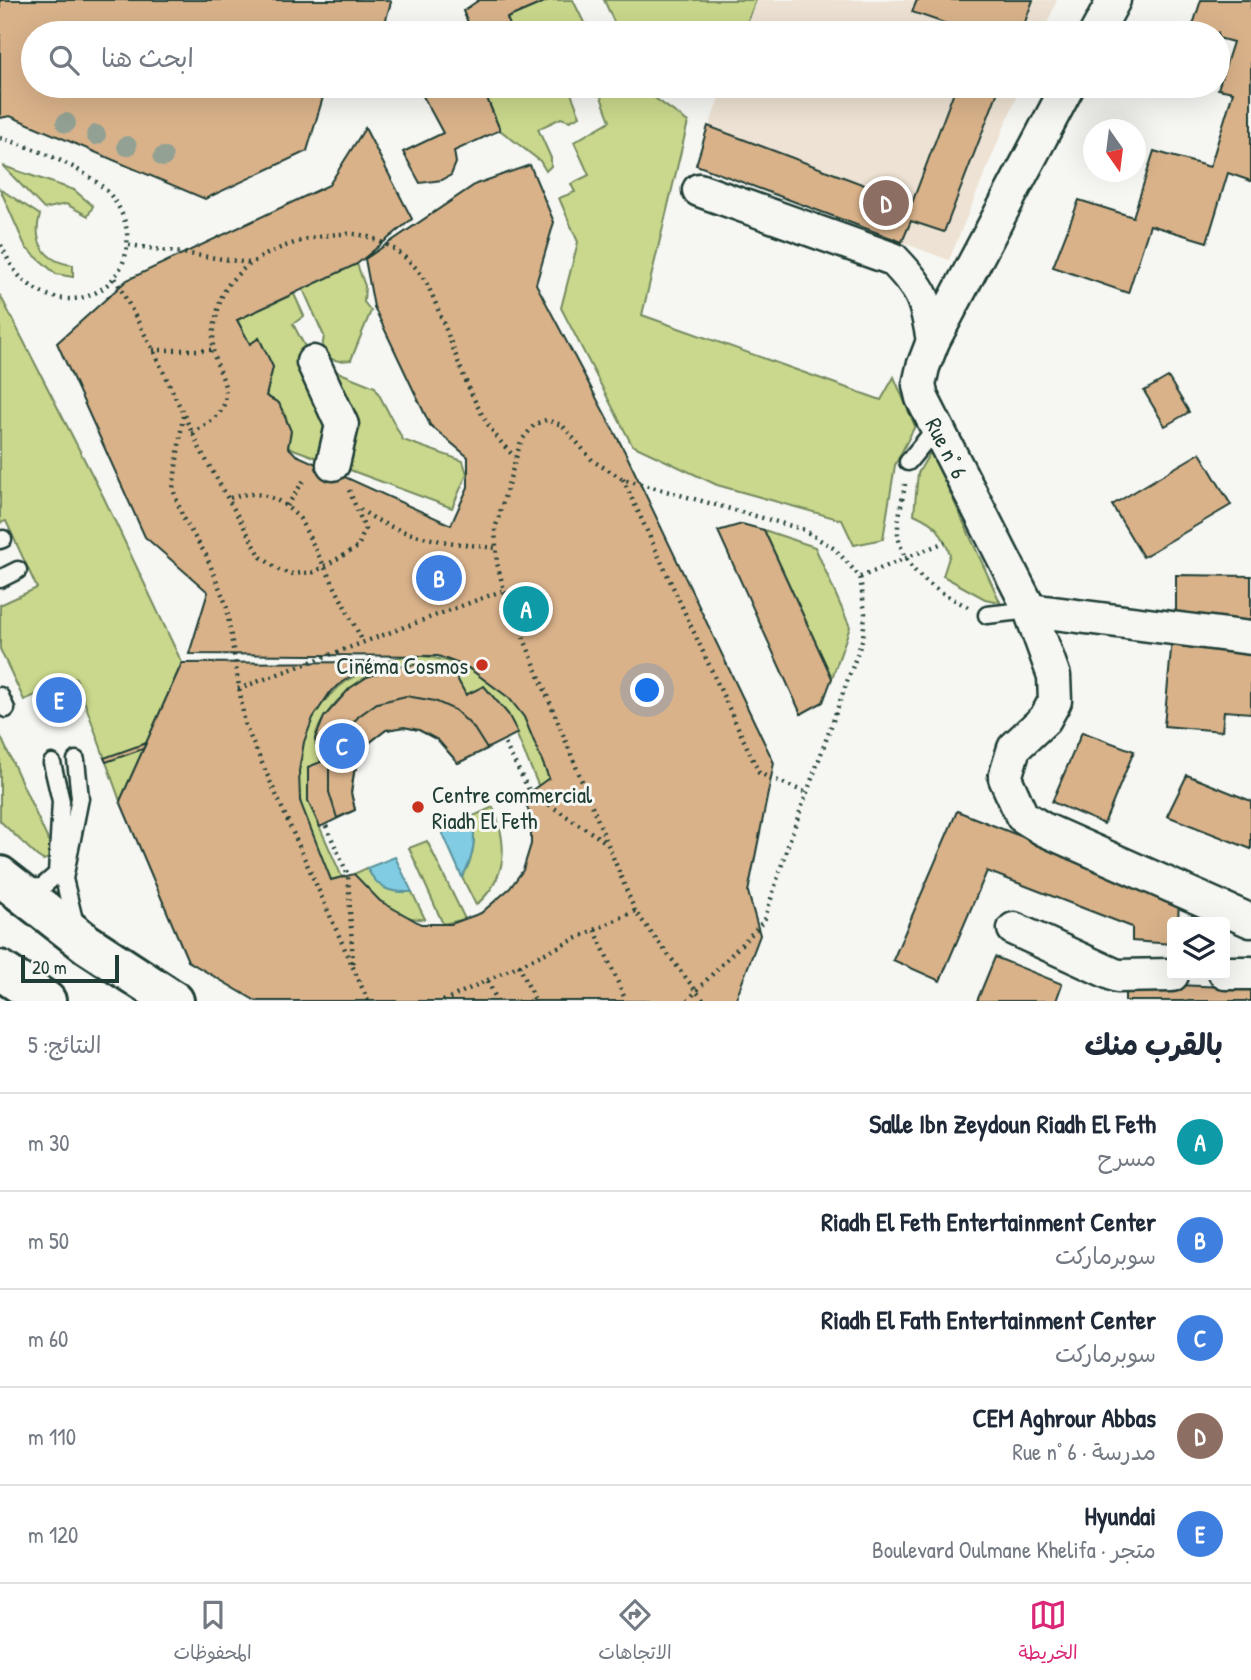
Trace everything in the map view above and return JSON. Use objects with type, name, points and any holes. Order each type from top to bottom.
[{"type":"main road","points":[[7,882],[87,944],[174,1001]]},
{"type":"main road","points":[[0,970],[46,1001]]},
{"type":"street","points":[[1103,21],[1114,0]]},
{"type":"street","name":"Rue n° 6","points":[[1062,98],[933,341],[919,385],[936,428],[1030,610],[1054,676],[1055,701],[1045,719],[1014,748],[1007,762],[1005,778],[1022,816],[1043,829],[1251,921]]},
{"type":"street","points":[[699,190],[893,259],[916,283],[926,303],[933,341]]},
{"type":"street","points":[[313,362],[342,425],[328,473]]},
{"type":"street","points":[[1030,610],[1251,638]]},
{"type":"street","points":[[1014,929],[1117,976],[1167,975]]},
{"type":"street","points":[[1230,973],[1251,972]]},
{"type":"lane","points":[[908,462],[936,428]]},
{"type":"lane","points":[[0,579],[18,570]]},
{"type":"lane","points":[[987,615],[1030,610]]},
{"type":"lane","points":[[76,760],[80,798],[67,855],[64,889],[77,930],[87,944]]},
{"type":"lane","points":[[7,882],[42,887],[57,874],[61,801],[52,763]]},
{"type":"path","points":[[0,138],[94,180],[111,195],[123,213],[129,245],[126,259],[115,278],[102,291],[82,299],[44,293],[26,283],[0,243]]},
{"type":"path","points":[[192,433],[215,418],[225,402],[224,383],[214,349],[220,300],[230,279],[249,263],[319,235],[356,234],[394,248],[426,281],[482,417],[515,457]]},
{"type":"path","points":[[129,245],[249,263]]},
{"type":"path","points":[[115,278],[192,433],[230,498],[254,547],[269,565],[291,574],[303,574],[325,568],[346,556],[363,539],[365,529],[359,509]]},
{"type":"path","points":[[153,350],[214,349]]},
{"type":"path","points":[[183,415],[173,489],[183,518],[206,555],[226,604],[245,725],[368,1001]]},
{"type":"path","points":[[688,1001],[696,991],[764,921],[863,638],[865,613],[860,577],[835,549],[802,528],[623,479],[593,461],[562,425],[554,420],[535,424],[521,441],[495,529],[504,590],[635,911],[696,991],[704,1001]]},
{"type":"path","points":[[287,506],[328,473],[359,509],[397,529],[450,543],[496,548]]},
{"type":"path","points":[[623,479],[759,773],[807,793]]},
{"type":"path","points":[[905,483],[898,533],[906,558],[927,586],[969,607]]},
{"type":"path","points":[[230,498],[259,493],[287,506],[300,519],[363,642]]},
{"type":"path","points":[[860,577],[945,542]]},
{"type":"path","points":[[238,689],[504,590]]},
{"type":"path","points":[[505,744],[530,792],[607,844]]},
{"type":"path","points":[[326,826],[348,875],[353,967]]},
{"type":"path","points":[[443,1001],[635,911]]},
{"type":"path","points":[[595,930],[626,1001]]},
{"type":"path","points":[[519,965],[535,1001]]},
{"type":"path","points":[[488,981],[496,1001]]},
{"type":"shaded area","points":[[756,0],[1057,0],[1048,21],[748,21]]},
{"type":"shaded area","points":[[719,98],[1016,98],[949,260],[696,165]]},
{"type":"green space","points":[[549,0],[573,0],[583,21],[508,21],[507,18]]},
{"type":"green space","points":[[604,0],[756,0],[748,21],[614,21]]},
{"type":"green space","points":[[487,98],[573,98],[580,116],[570,121],[561,118],[538,129],[551,158],[551,166],[546,171],[540,161],[500,130]]},
{"type":"green space","points":[[601,98],[655,98],[688,122],[642,315],[881,400],[894,377],[915,426],[895,465],[883,539],[854,545],[842,520],[717,485],[632,445],[561,308],[578,242],[559,198],[575,192],[571,184],[589,175],[574,142],[610,121]]},
{"type":"green space","points":[[3,166],[74,190],[93,206],[88,216],[66,204],[44,209]]},
{"type":"green space","points":[[0,189],[40,215],[38,234],[43,249],[55,260],[73,265],[73,277],[56,274],[26,248]]},
{"type":"green space","points":[[357,264],[365,286],[364,302],[371,311],[351,360],[327,358],[322,349],[324,336],[303,289]]},
{"type":"green space","points":[[294,294],[304,316],[293,324],[313,362],[375,387],[403,440],[463,461],[467,474],[452,508],[288,447],[286,417],[278,405],[266,396],[273,367],[259,338],[250,344],[237,320]]},
{"type":"green space","points":[[0,295],[104,498],[182,663],[120,801],[76,678],[24,700],[0,649],[0,605],[37,588],[6,521],[0,523]]},
{"type":"green space","points":[[931,451],[1000,602],[985,599],[943,576],[950,554],[944,539],[933,525],[914,514],[918,473]]},
{"type":"green space","points":[[764,530],[815,547],[850,627],[832,678]]},
{"type":"green space","points":[[408,655],[442,660],[474,671],[501,690],[528,724],[549,778],[539,787],[508,714],[484,687],[466,695],[453,671],[419,666],[387,670],[372,676],[344,694],[321,722],[315,736],[321,765],[308,801],[342,877],[331,880],[309,829],[300,799],[302,745],[310,723],[322,703],[339,687],[358,674]]},
{"type":"green space","points":[[0,735],[53,851],[51,858],[43,860],[37,856],[0,821]]},
{"type":"green space","points":[[493,807],[501,834],[502,860],[494,884],[476,905],[462,877],[473,848],[473,816]]},
{"type":"green space","points":[[427,841],[465,919],[443,924],[409,848]]},
{"type":"green space","points":[[367,868],[375,879],[386,887],[412,892],[425,919],[405,916],[376,898],[354,874]]},
{"type":"water","points":[[473,816],[473,848],[462,877],[442,832]]},
{"type":"water","points":[[395,857],[412,892],[397,892],[385,888],[375,881],[367,868]]},
{"type":"building","points":[[0,0],[391,2],[385,21],[21,21],[21,98],[323,98],[307,151],[205,199],[10,116],[0,118]]},
{"type":"building","points":[[479,0],[549,0],[507,18],[508,21],[467,21],[463,11]]},
{"type":"building","points":[[917,0],[1033,0],[1025,21],[938,21],[912,12]]},
{"type":"building","points":[[1201,0],[1251,0],[1251,181],[1228,173],[1207,242],[1150,225],[1128,293],[1053,267],[1079,200],[1133,217],[1154,151],[1210,167],[1233,92],[1230,91],[1230,51],[1233,42],[1230,41],[1230,21],[1194,21]]},
{"type":"building","points":[[424,98],[487,98],[500,130],[454,151],[456,163],[451,175],[442,180],[420,183],[403,152],[443,133]]},
{"type":"building","points":[[951,98],[995,98],[944,232],[911,221],[902,242],[696,165],[708,126],[912,203]]},
{"type":"building","points":[[365,128],[412,219],[357,264],[237,320],[250,344],[259,338],[273,367],[266,396],[279,403],[291,431],[288,447],[296,455],[451,525],[468,487],[468,457],[430,425],[374,307],[365,259],[476,184],[530,165],[554,222],[536,284],[626,454],[774,763],[748,892],[760,935],[735,1001],[256,1001],[188,961],[120,801],[182,663],[378,662],[352,675],[331,691],[313,718],[304,742],[299,771],[300,801],[331,880],[354,874],[380,901],[421,924],[451,924],[481,913],[510,888],[523,870],[531,844],[531,820],[524,796],[549,778],[524,717],[509,698],[467,667],[438,656],[189,654],[208,592],[145,537],[57,343],[127,280],[329,185]]},
{"type":"building","points":[[1168,377],[1189,412],[1165,426],[1144,391]]},
{"type":"building","points":[[1200,453],[1231,505],[1143,557],[1112,505]]},
{"type":"building","points":[[742,524],[764,530],[832,678],[823,702],[801,714],[718,531]]},
{"type":"building","points":[[1176,575],[1251,576],[1251,620],[1176,620]]},
{"type":"building","points":[[1172,639],[1251,645],[1251,713],[1224,711],[1222,731],[1164,726]]},
{"type":"building","points":[[422,664],[453,671],[466,695],[484,686],[508,714],[518,733],[458,763],[438,740],[419,730],[404,727],[386,730],[369,743],[354,772],[351,793],[355,810],[320,827],[308,801],[308,767],[321,762],[315,739],[324,717],[350,688],[367,677],[398,666]]},
{"type":"building","points":[[406,696],[435,701],[455,710],[473,727],[487,749],[458,763],[438,740],[419,730],[404,727],[386,730],[369,743],[354,772],[351,793],[355,810],[337,818],[329,792],[329,769],[342,735],[359,716],[377,703]]},
{"type":"building","points":[[1082,732],[1134,751],[1104,824],[1052,802]]},
{"type":"building","points":[[146,743],[143,749],[106,762],[104,758]]},
{"type":"building","points":[[1187,775],[1251,801],[1251,849],[1167,816]]},
{"type":"building","points":[[957,811],[1179,899],[1178,917],[1167,917],[1167,944],[1132,941],[1132,927],[987,871],[940,981],[893,960]]},
{"type":"building","points":[[995,957],[1062,984],[1056,1001],[977,1001]]},
{"type":"building","points":[[1125,983],[1251,988],[1251,1001],[1125,1001]]},
{"type":"place","name":"CEM Aghrour Abbas","points":[[886,203]]},
{"type":"place","name":"Riadh El Feth Entertainment Center","points":[[439,578]]},
{"type":"place","name":"Salle Ibn Zeydoun Riadh El Feth","points":[[526,609]]},
{"type":"place","name":"Cinéma Cosmos","points":[[482,665]]},
{"type":"place","name":"Hyundai","points":[[59,700]]},
{"type":"place","name":"Riadh El Fath Entertainment Center","points":[[342,746]]},
{"type":"place","name":"Centre commercial Riadh El Feth","points":[[418,807]]}]
